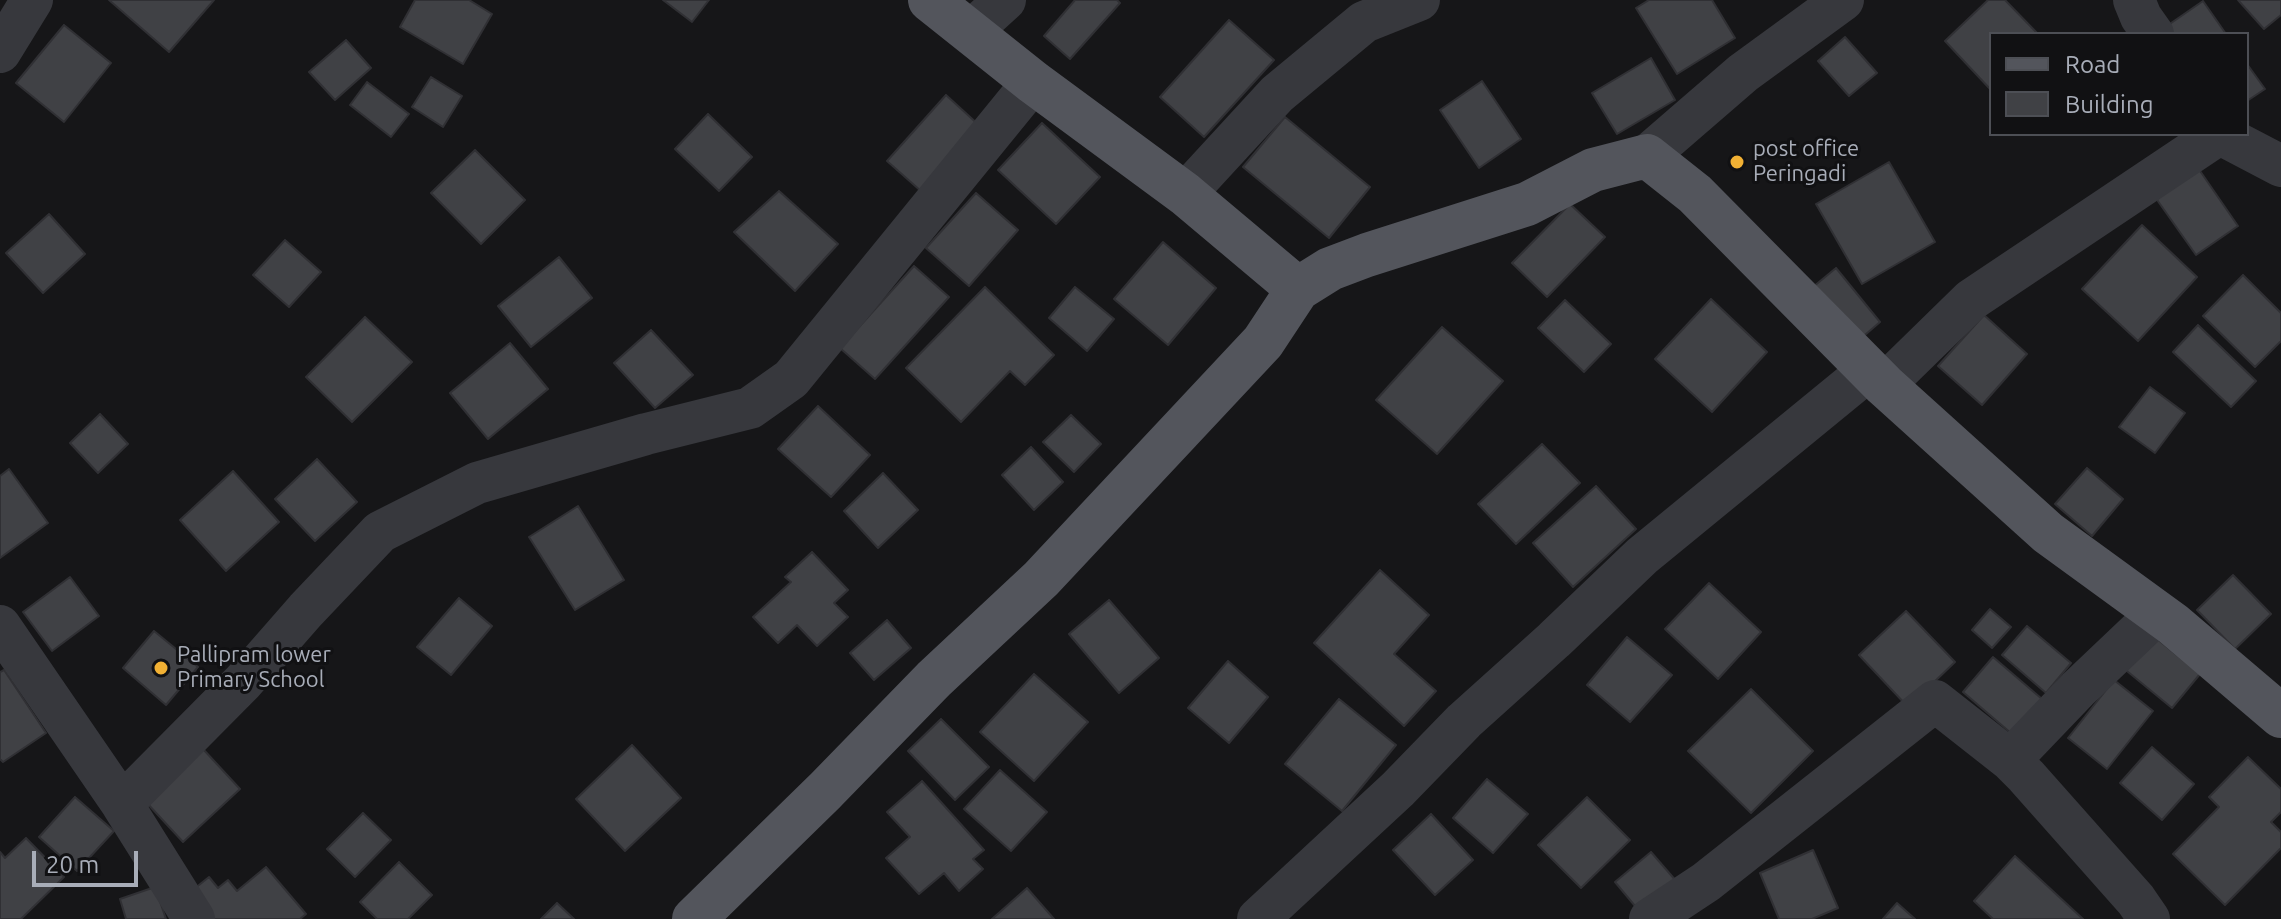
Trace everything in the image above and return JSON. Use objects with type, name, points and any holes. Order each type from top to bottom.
[{"type":"main road","points":[[930,0],[1033,82],[1185,194],[1298,289]]},
{"type":"main road","points":[[694,919],[934,679],[1041,579],[1263,342],[1298,289],[1330,269],[1527,204],[1593,170],[1647,156],[1695,194],[1876,377],[2048,533],[2158,613],[2281,716]]},
{"type":"street","points":[[0,52],[32,0]]},
{"type":"street","points":[[971,31],[1005,0]]},
{"type":"street","points":[[1185,194],[1277,94],[1364,22],[1419,0]]},
{"type":"street","points":[[1647,156],[1743,73],[1843,0]]},
{"type":"street","points":[[2134,0],[2152,32]]},
{"type":"street","points":[[122,804],[243,682],[380,532],[477,483],[646,434],[750,408],[791,379],[1033,82]]},
{"type":"street","points":[[1258,919],[1642,556],[1876,377],[1971,300],[2216,136]]},
{"type":"street","points":[[2223,136],[2281,166]]},
{"type":"street","points":[[2010,760],[2078,689],[2158,613]]},
{"type":"street","points":[[0,626],[122,804],[194,919]]},
{"type":"street","points":[[1650,919],[1706,882],[1935,701],[2010,760],[2136,900],[2149,919]]},
{"type":"building","points":[[109,0],[214,0],[169,52]]},
{"type":"building","points":[[415,0],[469,0],[492,14],[463,64],[400,27]]},
{"type":"building","points":[[663,0],[709,0],[692,22]]},
{"type":"building","points":[[1075,0],[1117,0],[1120,3],[1070,59],[1044,36]]},
{"type":"building","points":[[1649,0],[1712,0],[1735,38],[1677,74],[1636,8]]},
{"type":"building","points":[[1988,0],[2005,0],[2036,32],[1989,32],[1989,88],[1945,41]]},
{"type":"building","points":[[2238,0],[2281,0],[2281,15],[2264,29]]},
{"type":"building","points":[[2203,1],[2225,32],[2162,32],[2161,30]]},
{"type":"building","points":[[1229,20],[1274,60],[1204,137],[1160,97]]},
{"type":"building","points":[[64,25],[111,63],[64,122],[16,83]]},
{"type":"building","points":[[1845,37],[1877,73],[1849,96],[1818,61]]},
{"type":"building","points":[[346,40],[371,68],[335,100],[309,72]]},
{"type":"building","points":[[1651,58],[1675,100],[1617,134],[1592,93]]},
{"type":"building","points":[[2249,67],[2265,89],[2249,100]]},
{"type":"building","points":[[431,77],[462,96],[443,127],[412,107]]},
{"type":"building","points":[[1482,81],[1521,139],[1479,168],[1440,110]]},
{"type":"building","points":[[367,82],[409,114],[391,137],[350,105]]},
{"type":"building","points":[[946,95],[981,127],[922,192],[887,161]]},
{"type":"building","points":[[708,114],[752,157],[719,191],[675,149]]},
{"type":"building","points":[[1285,117],[1370,187],[1329,238],[1243,167]]},
{"type":"building","points":[[1042,123],[1100,177],[1056,224],[998,170]]},
{"type":"building","points":[[475,150],[525,200],[481,244],[431,193]]},
{"type":"building","points":[[1889,162],[1935,242],[1862,284],[1816,204]]},
{"type":"building","points":[[2198,168],[2238,226],[2196,255],[2155,197]]},
{"type":"building","points":[[779,191],[838,244],[795,291],[734,232]]},
{"type":"building","points":[[976,193],[1018,230],[969,286],[926,248]]},
{"type":"building","points":[[1570,204],[1605,237],[1547,297],[1512,263]]},
{"type":"building","points":[[49,214],[85,254],[43,293],[6,253]]},
{"type":"building","points":[[2142,225],[2197,277],[2138,341],[2082,289]]},
{"type":"building","points":[[285,240],[321,272],[289,307],[253,275]]},
{"type":"building","points":[[1163,242],[1216,288],[1168,345],[1114,299]]},
{"type":"building","points":[[559,257],[592,298],[531,347],[498,306]]},
{"type":"building","points":[[914,266],[949,297],[875,379],[840,348]]},
{"type":"building","points":[[1836,268],[1880,322],[1858,341],[1813,287]]},
{"type":"building","points":[[2243,275],[2281,313],[2281,341],[2255,367],[2203,316]]},
{"type":"building","points":[[985,287],[1054,355],[1025,385],[1010,371],[961,422],[906,368]]},
{"type":"building","points":[[1075,287],[1114,319],[1087,351],[1049,318]]},
{"type":"building","points":[[1711,299],[1767,352],[1712,412],[1655,359]]},
{"type":"building","points":[[1565,300],[1611,344],[1584,372],[1538,328]]},
{"type":"building","points":[[1984,315],[2027,354],[1982,405],[1938,366]]},
{"type":"building","points":[[365,317],[412,362],[352,422],[306,377]]},
{"type":"building","points":[[2198,325],[2256,381],[2231,407],[2173,352]]},
{"type":"building","points":[[1442,327],[1503,381],[1437,454],[1376,400]]},
{"type":"building","points":[[651,330],[693,375],[655,408],[614,363]]},
{"type":"building","points":[[510,343],[548,389],[488,439],[450,393]]},
{"type":"building","points":[[2150,387],[2185,413],[2155,453],[2119,427]]},
{"type":"building","points":[[818,406],[870,455],[831,497],[778,449]]},
{"type":"building","points":[[100,414],[128,444],[98,473],[70,443]]},
{"type":"building","points":[[1071,415],[1101,444],[1074,472],[1043,442]]},
{"type":"building","points":[[1542,444],[1580,483],[1516,544],[1478,504]]},
{"type":"building","points":[[1031,447],[1063,482],[1034,510],[1002,475]]},
{"type":"building","points":[[317,459],[357,502],[315,541],[275,499]]},
{"type":"building","points":[[2087,468],[2123,499],[2092,536],[2055,504]]},
{"type":"building","points":[[9,469],[48,523],[0,558],[0,476]]},
{"type":"building","points":[[233,471],[279,522],[226,571],[180,520]]},
{"type":"building","points":[[883,473],[918,510],[878,548],[844,511]]},
{"type":"building","points":[[1596,486],[1636,529],[1573,587],[1533,543]]},
{"type":"building","points":[[578,506],[624,580],[575,610],[529,537]]},
{"type":"building","points":[[812,552],[848,590],[834,603],[848,617],[817,646],[797,625],[778,643],[753,617],[791,582],[785,577]]},
{"type":"building","points":[[1380,570],[1429,615],[1394,654],[1436,691],[1404,726],[1314,643]]},
{"type":"building","points":[[2233,575],[2271,614],[2235,649],[2197,610]]},
{"type":"building","points":[[70,577],[99,616],[52,651],[23,612]]},
{"type":"building","points":[[1709,583],[1761,632],[1718,679],[1665,629]]},
{"type":"building","points":[[459,598],[492,626],[451,675],[417,647]]},
{"type":"building","points":[[1109,600],[1159,658],[1119,693],[1069,634]]},
{"type":"building","points":[[1990,609],[2011,627],[1992,648],[1972,630]]},
{"type":"building","points":[[1906,611],[1955,662],[1908,707],[1859,655]]},
{"type":"building","points":[[887,620],[911,648],[874,680],[850,653]]},
{"type":"building","points":[[2027,626],[2071,663],[2046,693],[2002,655]]},
{"type":"building","name":"Pallipram lower Primary School","points":[[154,631],[198,667],[166,705],[123,668]]},
{"type":"building","points":[[2150,633],[2200,674],[2172,708],[2122,667]]},
{"type":"building","points":[[1627,637],[1672,675],[1630,722],[1587,685]]},
{"type":"building","points":[[1993,657],[2042,699],[2012,734],[1963,692]]},
{"type":"building","points":[[1228,661],[1268,697],[1229,743],[1188,708]]},
{"type":"building","points":[[4,670],[46,733],[3,762],[0,759],[0,672]]},
{"type":"building","points":[[1034,674],[1088,722],[1034,781],[980,732]]},
{"type":"building","points":[[2114,680],[2153,711],[2107,769],[2068,738]]},
{"type":"building","points":[[1751,689],[1813,751],[1751,813],[1688,751]]},
{"type":"building","points":[[1339,699],[1396,745],[1342,811],[1285,764]]},
{"type":"building","points":[[941,719],[989,767],[955,800],[908,751]]},
{"type":"building","points":[[632,745],[681,798],[625,851],[576,799]]},
{"type":"building","points":[[2152,747],[2194,784],[2162,820],[2120,783]]},
{"type":"building","points":[[203,749],[240,789],[183,842],[146,802]]},
{"type":"building","points":[[2248,757],[2281,789],[2281,812],[2271,822],[2281,832],[2281,848],[2225,905],[2173,854],[2219,807],[2209,797]]},
{"type":"building","points":[[1000,770],[1047,812],[1011,851],[964,809]]},
{"type":"building","points":[[1487,779],[1528,814],[1493,853],[1453,818]]},
{"type":"building","points":[[922,781],[984,850],[973,859],[983,869],[959,891],[944,873],[919,894],[886,858],[910,837],[887,812]]},
{"type":"building","points":[[75,797],[114,831],[77,871],[39,837]]},
{"type":"building","points":[[1587,797],[1630,840],[1581,888],[1538,845]]},
{"type":"building","points":[[363,813],[391,840],[355,877],[327,849]]},
{"type":"building","points":[[1431,814],[1473,860],[1435,895],[1393,850]]},
{"type":"building","points":[[26,838],[64,877],[21,919],[0,919],[0,852],[5,858]]},
{"type":"building","points":[[1813,850],[1838,908],[1812,919],[1779,919],[1760,873]]},
{"type":"building","points":[[1651,852],[1677,882],[1640,912],[1615,882]]},
{"type":"building","points":[[2015,856],[2083,919],[1993,919],[1974,901]]},
{"type":"building","points":[[399,862],[432,895],[408,919],[377,919],[360,902]]},
{"type":"building","points":[[266,867],[306,914],[300,919],[203,919],[194,889],[209,877],[218,888],[228,880],[237,891]]},
{"type":"building","points":[[155,887],[166,919],[126,919],[120,899]]},
{"type":"building","points":[[1027,888],[1054,919],[992,919]]},
{"type":"building","points":[[557,903],[574,919],[541,919]]},
{"type":"building","points":[[1897,903],[1915,919],[1883,919]]},
{"type":"place","name":"post office Peringadi","points":[[1737,162]]},
{"type":"place","name":"Pallipram lower Primary School","points":[[161,668]]}]
